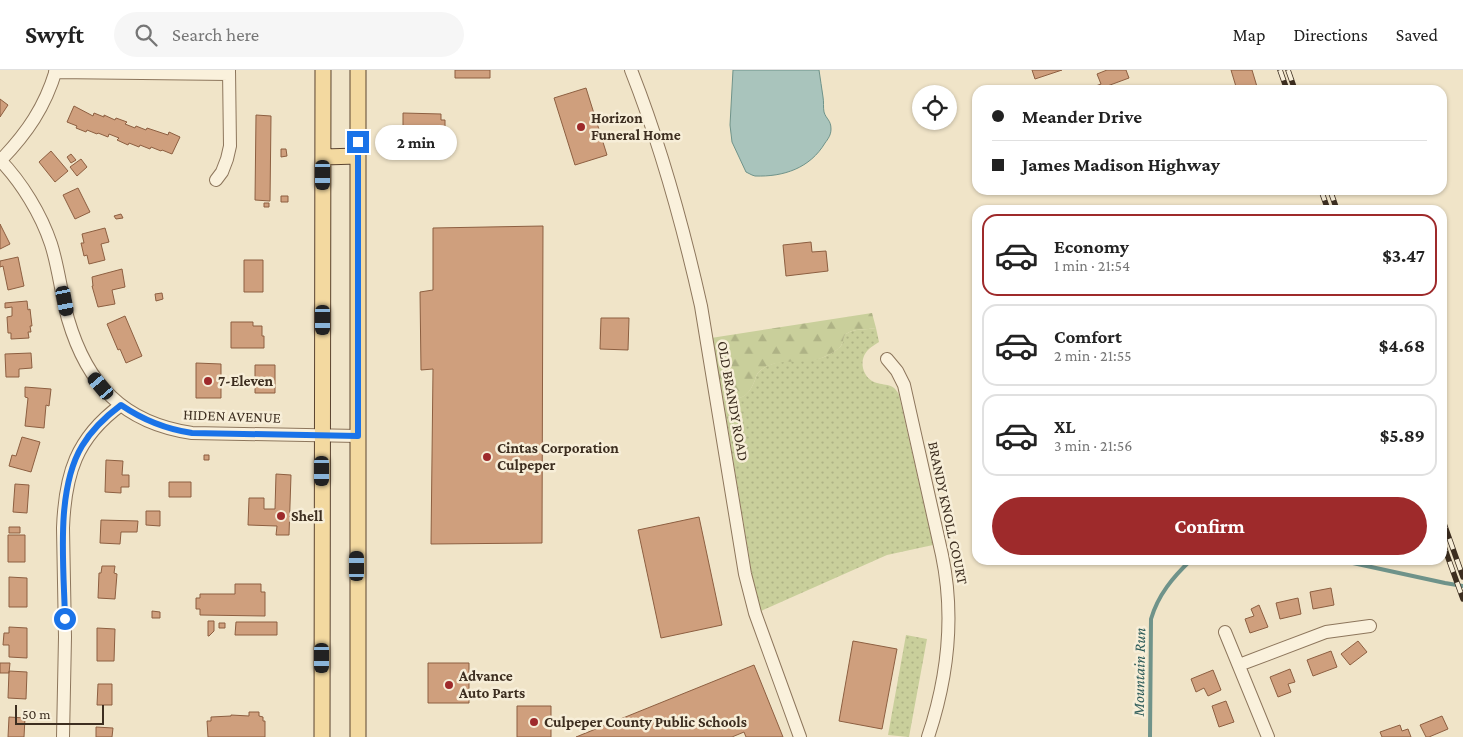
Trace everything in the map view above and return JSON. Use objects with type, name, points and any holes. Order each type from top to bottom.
[{"type":"main road","points":[[322,737],[323,70]]},
{"type":"main road","points":[[358,70],[358,737]]},
{"type":"main road","points":[[323,157],[358,156]]},
{"type":"street","name":"OLD BRANDY ROAD","points":[[631,70],[644,103],[659,151],[691,263],[701,306],[745,574],[755,613],[800,737]]},
{"type":"street","points":[[0,160],[25,133],[39,112],[56,71],[229,72],[230,146],[222,172],[216,180]]},
{"type":"street","name":"HIDEN AVENUE","points":[[0,160],[26,193],[39,215],[51,243],[68,317],[84,361],[94,378],[121,405],[157,425],[192,433],[358,436]]},
{"type":"street","name":"BRANDY KNOLL COURT","points":[[887,359],[897,371],[904,385],[948,584],[950,613],[947,662],[940,696],[928,737]]},
{"type":"street","points":[[63,737],[65,637],[63,521],[69,481],[81,447],[93,429],[121,405]]},
{"type":"street","points":[[1239,666],[1326,632],[1370,626]]},
{"type":"street","points":[[1225,632],[1268,737]]},
{"type":"green space","points":[[872,313],[876,328],[849,332],[844,336],[839,348],[831,354],[816,360],[776,363],[768,366],[759,372],[750,390],[744,397],[735,399],[723,398],[711,338]]},
{"type":"green space","points":[[876,328],[879,342],[870,348],[864,357],[863,366],[865,374],[876,383],[891,386],[899,395],[933,545],[887,555],[761,611],[755,593],[723,398],[735,399],[743,397],[750,390],[759,372],[768,366],[776,363],[824,357],[839,348],[844,336],[849,332]]},
{"type":"green space","points":[[906,635],[927,639],[909,737],[888,735]]},
{"type":"water","points":[[733,70],[819,70],[824,112],[831,126],[831,131],[819,152],[812,159],[786,173],[776,175],[755,176],[746,172],[732,142],[730,125]]},
{"type":"building","points":[[455,70],[490,70],[490,78],[455,78]]},
{"type":"building","points":[[1032,70],[1062,70],[1035,79]]},
{"type":"building","points":[[1107,70],[1126,70],[1129,78],[1110,85],[1098,85],[1101,84],[1097,74]]},
{"type":"building","points":[[1231,70],[1252,70],[1256,85],[1236,85]]},
{"type":"building","name":"Horizon Funeral Home","points":[[586,88],[607,155],[575,165],[554,98]]},
{"type":"building","points":[[0,99],[8,105],[0,117]]},
{"type":"building","points":[[74,106],[93,116],[94,113],[104,117],[104,115],[115,120],[116,118],[127,122],[125,124],[135,128],[136,126],[146,130],[147,128],[168,135],[169,132],[180,137],[172,154],[151,147],[150,149],[140,145],[139,147],[129,143],[128,145],[117,140],[119,138],[109,134],[108,137],[87,130],[86,132],[67,122]]},
{"type":"building","points":[[403,113],[441,114],[441,120],[445,120],[445,135],[403,134]]},
{"type":"building","points":[[256,115],[271,116],[270,201],[255,200]]},
{"type":"building","points":[[281,149],[286,149],[287,156],[281,157]]},
{"type":"building","points":[[51,151],[68,171],[55,182],[39,162]]},
{"type":"building","points":[[71,154],[76,160],[71,163],[67,157]]},
{"type":"building","points":[[81,159],[87,167],[77,176],[70,167]]},
{"type":"building","points":[[78,188],[90,212],[75,219],[63,195]]},
{"type":"building","points":[[281,196],[288,196],[288,202],[281,202]]},
{"type":"building","points":[[264,203],[269,203],[269,207],[264,207]]},
{"type":"building","points":[[121,214],[123,218],[116,219],[114,216]]},
{"type":"building","points":[[0,224],[10,244],[0,249]]},
{"type":"building","name":"Cintas Corporation Culpeper","points":[[543,226],[542,543],[431,544],[433,369],[421,370],[420,292],[433,290],[433,228]]},
{"type":"building","points":[[105,228],[109,242],[101,244],[105,260],[89,264],[87,255],[84,256],[81,243],[84,243],[82,234]]},
{"type":"building","points":[[811,242],[812,252],[826,251],[828,271],[786,276],[783,245]]},
{"type":"building","points":[[18,257],[24,286],[8,290],[3,266],[0,267],[0,261]]},
{"type":"building","points":[[244,260],[263,260],[263,292],[244,292]]},
{"type":"building","points":[[122,269],[125,287],[112,290],[115,304],[98,307],[92,286],[92,277]]},
{"type":"building","points":[[162,293],[163,299],[156,301],[155,294]]},
{"type":"building","points":[[27,301],[32,326],[30,326],[31,332],[28,332],[29,338],[11,339],[11,333],[8,333],[7,317],[12,316],[12,307],[5,308],[5,303]]},
{"type":"building","points":[[125,316],[142,356],[126,363],[107,324]]},
{"type":"building","points":[[601,318],[629,318],[628,350],[600,349]]},
{"type":"building","points":[[231,322],[253,322],[253,326],[262,326],[264,348],[231,348]]},
{"type":"building","points":[[31,353],[32,368],[19,369],[19,377],[6,377],[5,354]]},
{"type":"building","name":"7-Eleven","points":[[196,363],[221,364],[221,398],[196,398]]},
{"type":"building","name":"7-Eleven","points":[[255,365],[275,365],[275,393],[255,393]]},
{"type":"building","points":[[25,387],[51,389],[49,406],[46,405],[44,428],[25,426],[28,398],[25,397]]},
{"type":"building","points":[[22,437],[40,442],[31,472],[9,466],[12,455],[16,456]]},
{"type":"building","points":[[204,455],[209,455],[209,460],[204,460]]},
{"type":"building","points":[[106,460],[123,461],[122,475],[129,475],[129,487],[121,487],[121,493],[105,492]]},
{"type":"building","points":[[276,474],[291,475],[289,535],[276,535],[277,526],[248,525],[249,498],[264,498],[264,509],[275,509]]},
{"type":"building","points":[[169,482],[191,482],[191,497],[169,497]]},
{"type":"building","points":[[15,484],[29,485],[27,513],[13,512]]},
{"type":"building","points":[[146,511],[160,511],[160,526],[146,525]]},
{"type":"building","points":[[699,517],[722,625],[661,638],[638,530]]},
{"type":"building","points":[[101,520],[138,521],[137,532],[121,532],[120,544],[100,543]]},
{"type":"building","points":[[9,527],[20,527],[20,533],[9,533]]},
{"type":"building","points":[[8,535],[25,535],[25,562],[8,562]]},
{"type":"building","points":[[102,566],[115,566],[114,573],[117,574],[115,599],[98,598],[99,573],[101,573]]},
{"type":"building","points":[[9,577],[27,578],[27,607],[9,607]]},
{"type":"building","points":[[235,584],[261,584],[261,592],[265,592],[265,616],[200,615],[200,609],[196,609],[196,598],[200,598],[200,594],[235,594]]},
{"type":"building","points":[[1331,588],[1334,605],[1313,609],[1310,592]]},
{"type":"building","points":[[1298,598],[1301,614],[1280,619],[1276,603]]},
{"type":"building","points":[[1259,605],[1268,627],[1250,633],[1245,619],[1254,616],[1251,609]]},
{"type":"building","points":[[152,611],[160,612],[160,618],[152,618]]},
{"type":"building","points":[[208,621],[214,621],[214,631],[209,636],[208,636]]},
{"type":"building","points":[[236,622],[277,622],[277,635],[235,635]]},
{"type":"building","points":[[219,623],[225,623],[225,628],[219,628]]},
{"type":"building","points":[[9,627],[27,628],[27,658],[9,657],[9,645],[3,645],[4,633],[9,633]]},
{"type":"building","points":[[97,628],[115,629],[114,661],[97,661]]},
{"type":"building","points":[[853,641],[897,649],[882,729],[839,721]]},
{"type":"building","points":[[1358,641],[1367,652],[1350,665],[1341,654]]},
{"type":"building","points":[[1331,651],[1337,667],[1313,676],[1307,660]]},
{"type":"building","points":[[0,663],[10,663],[9,673],[0,673]]},
{"type":"building","name":"Advance Auto Parts","points":[[428,663],[469,663],[469,703],[428,703]]},
{"type":"building","points":[[754,665],[783,737],[746,737],[744,732],[732,737],[576,737]]},
{"type":"building","points":[[1290,669],[1295,682],[1288,684],[1291,692],[1278,697],[1270,677]]},
{"type":"building","points":[[1213,670],[1221,690],[1208,696],[1204,688],[1196,692],[1191,679]]},
{"type":"building","points":[[9,671],[27,672],[26,699],[8,698]]},
{"type":"building","points":[[98,684],[112,684],[112,705],[97,705]]},
{"type":"building","points":[[1226,701],[1234,722],[1219,727],[1212,706]]},
{"type":"building","name":"Culpeper County Public Schools","points":[[517,706],[551,706],[551,737],[517,737]]},
{"type":"building","points":[[249,712],[259,712],[259,716],[263,717],[263,721],[265,721],[265,737],[208,737],[207,721],[211,721],[211,717],[249,716]]},
{"type":"building","points":[[1442,716],[1448,729],[1426,737],[1420,725]]},
{"type":"building","points":[[9,717],[25,718],[24,737],[8,737]]},
{"type":"building","points":[[1400,725],[1402,731],[1408,729],[1411,737],[1382,737],[1380,732]]},
{"type":"building","points":[[96,727],[113,728],[112,737],[96,737]]},
{"type":"waterway","name":"Mountain Run","points":[[1150,737],[1151,619],[1167,587],[1186,565]]},
{"type":"waterway","name":"Mountain Run","points":[[1362,565],[1463,586]]},
{"type":"railway","points":[[1280,70],[1285,85]]},
{"type":"railway","points":[[1288,70],[1293,85]]},
{"type":"railway","points":[[1323,195],[1326,205]]},
{"type":"railway","points":[[1332,195],[1335,205]]},
{"type":"railway","points":[[1447,532],[1463,577]]},
{"type":"railway","points":[[1447,555],[1463,599]]},
{"type":"place","name":"Horizon Funeral Home","points":[[581,127]]},
{"type":"place","name":"7-Eleven","points":[[208,381]]},
{"type":"place","name":"Cintas Corporation Culpeper","points":[[487,457]]},
{"type":"place","name":"Shell","points":[[281,516]]},
{"type":"place","name":"Advance Auto Parts","points":[[449,685]]},
{"type":"place","name":"Culpeper County Public Schools","points":[[534,722]]},
{"type":"route","points":[[65,619],[63,528],[69,481],[81,447],[93,429],[121,405],[135,415],[157,425],[192,433],[358,436],[358,142]]}]
